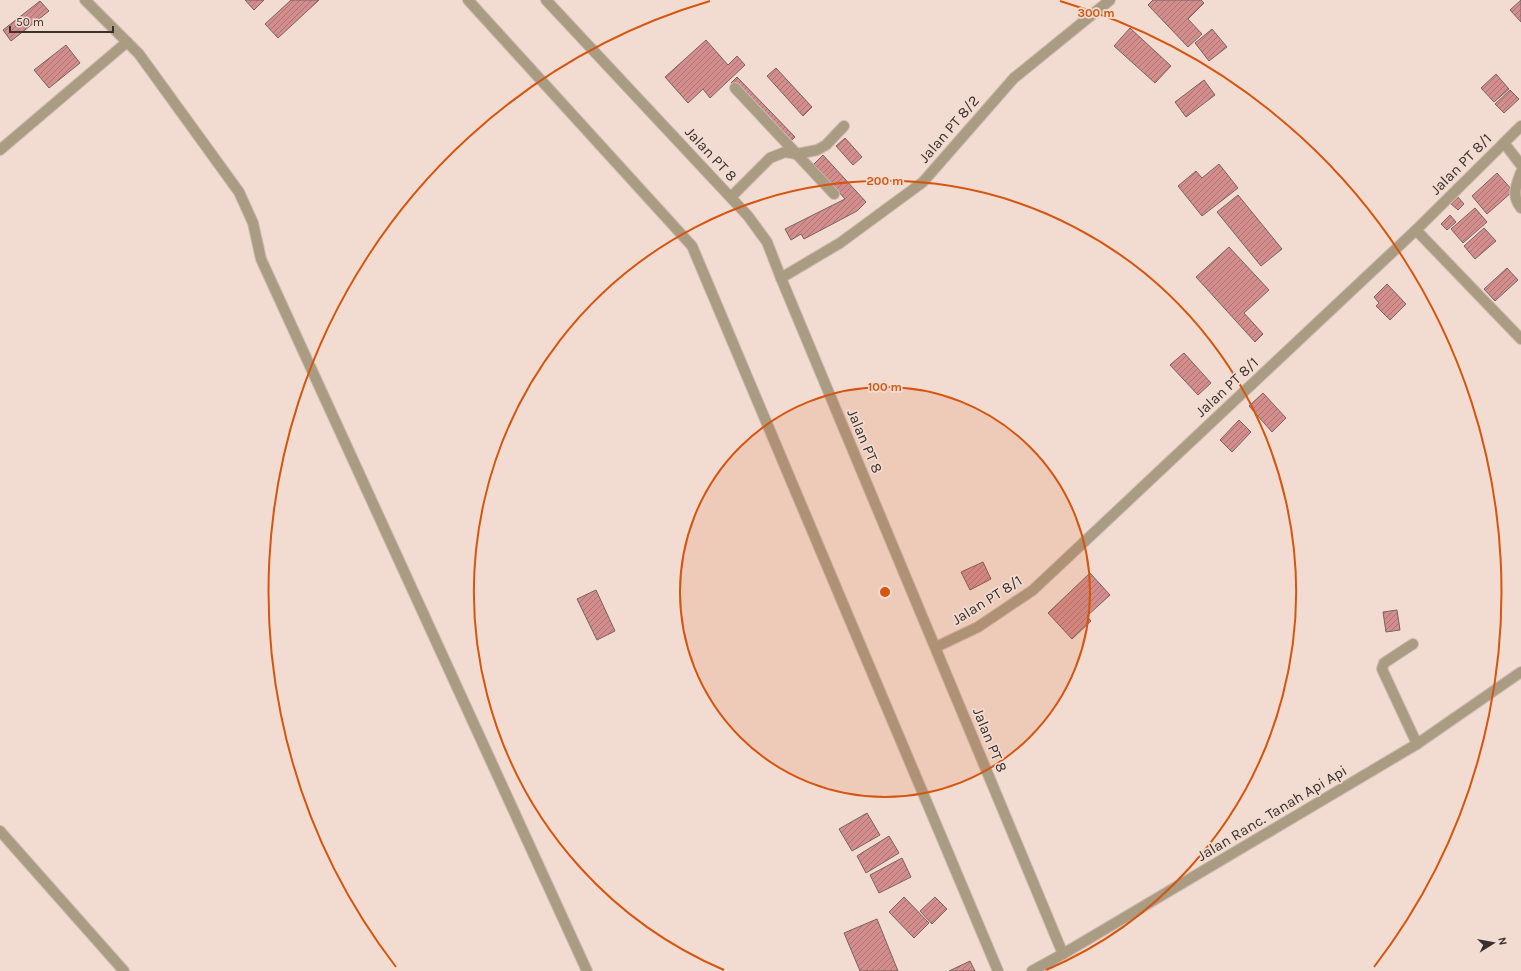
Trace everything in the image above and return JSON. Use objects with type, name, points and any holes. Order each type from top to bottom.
[{"type":"street","points":[[85,0],[139,54],[239,192],[253,223],[261,259],[587,971]]},
{"type":"street","points":[[468,0],[692,246],[998,971]]},
{"type":"street","name":"Jalan PT 8","points":[[546,0],[731,197],[748,216],[767,242],[1063,954]]},
{"type":"street","name":"Jalan PT 8/2","points":[[781,278],[840,243],[923,182],[1014,78],[1110,0]]},
{"type":"street","points":[[0,150],[127,42]]},
{"type":"street","points":[[735,88],[834,194]]},
{"type":"street","points":[[731,197],[770,158],[784,152],[797,154],[818,150],[826,145],[844,126]]},
{"type":"street","name":"Jalan PT 8/1","points":[[936,647],[978,627],[1032,590],[1416,230],[1521,127]]},
{"type":"street","points":[[1504,143],[1521,165]]},
{"type":"street","points":[[1521,172],[1515,195],[1516,201],[1521,208]]},
{"type":"street","points":[[1416,230],[1521,339]]},
{"type":"street","points":[[1413,644],[1384,663],[1382,669],[1417,744]]},
{"type":"street","name":"Jalan Ranc. Tanah Api Api","points":[[1032,971],[1417,744],[1521,672]]},
{"type":"street","points":[[0,831],[124,971]]},
{"type":"building","points":[[245,0],[264,0],[254,10]]},
{"type":"building","points":[[291,0],[319,0],[278,38],[265,24]]},
{"type":"building","points":[[1153,0],[1201,0],[1204,3],[1188,19],[1202,34],[1188,47],[1148,5]]},
{"type":"building","points":[[1521,0],[1521,22],[1510,10]]},
{"type":"building","points":[[40,1],[49,11],[11,41],[3,30]]},
{"type":"building","points":[[1130,28],[1171,66],[1155,83],[1114,46]]},
{"type":"building","points":[[1212,29],[1227,47],[1209,61],[1195,43]]},
{"type":"building","points":[[706,40],[728,65],[737,56],[745,65],[710,98],[703,89],[688,103],[665,77]]},
{"type":"building","points":[[66,45],[80,63],[49,88],[34,70]]},
{"type":"building","points":[[776,68],[812,107],[803,116],[767,76]]},
{"type":"building","points":[[1496,74],[1509,89],[1494,102],[1481,88]]},
{"type":"building","points":[[737,77],[795,137],[789,143],[731,83]]},
{"type":"building","points":[[1204,80],[1215,95],[1186,117],[1175,102]]},
{"type":"building","points":[[1510,90],[1519,99],[1504,113],[1495,104]]},
{"type":"building","points":[[845,138],[862,157],[853,165],[836,146]]},
{"type":"building","points":[[823,155],[866,202],[857,211],[804,239],[801,234],[791,240],[785,229],[845,199],[814,164]]},
{"type":"building","points":[[1219,164],[1238,188],[1202,216],[1178,186],[1196,171],[1202,178]]},
{"type":"building","points":[[1497,173],[1513,191],[1487,214],[1472,196]]},
{"type":"building","points":[[1238,195],[1282,249],[1261,266],[1217,212]]},
{"type":"building","points":[[1457,196],[1464,204],[1458,210],[1450,203]]},
{"type":"building","points":[[1475,208],[1487,222],[1463,243],[1451,229]]},
{"type":"building","points":[[1450,215],[1456,222],[1447,230],[1441,224]]},
{"type":"building","points":[[1484,228],[1496,241],[1475,259],[1464,246]]},
{"type":"building","points":[[1229,247],[1269,290],[1244,313],[1263,334],[1255,342],[1196,277]]},
{"type":"building","points":[[1507,268],[1518,280],[1495,301],[1484,289]]},
{"type":"building","points":[[1387,284],[1406,304],[1390,320],[1376,306],[1379,303],[1374,297]]},
{"type":"building","points":[[1184,353],[1211,383],[1198,395],[1170,365]]},
{"type":"building","points":[[1263,393],[1286,418],[1272,432],[1249,406]]},
{"type":"building","points":[[1239,420],[1251,432],[1232,452],[1220,440]]},
{"type":"building","points":[[983,562],[991,579],[970,590],[961,572]]},
{"type":"building","points":[[1090,573],[1110,595],[1087,616],[1091,621],[1072,639],[1048,613]]},
{"type":"building","points":[[596,590],[615,631],[597,640],[577,599]]},
{"type":"building","points":[[1397,610],[1400,630],[1386,632],[1383,612]]},
{"type":"building","points":[[867,813],[880,835],[852,851],[839,829]]},
{"type":"building","points":[[889,836],[899,853],[866,873],[857,856]]},
{"type":"building","points":[[902,858],[911,877],[879,893],[870,875]]},
{"type":"building","points":[[904,897],[929,923],[914,938],[889,912]]},
{"type":"building","points":[[935,897],[947,909],[932,924],[920,911]]},
{"type":"building","points":[[877,919],[898,971],[860,971],[844,933]]},
{"type":"building","points":[[970,961],[975,971],[949,971]]}]
